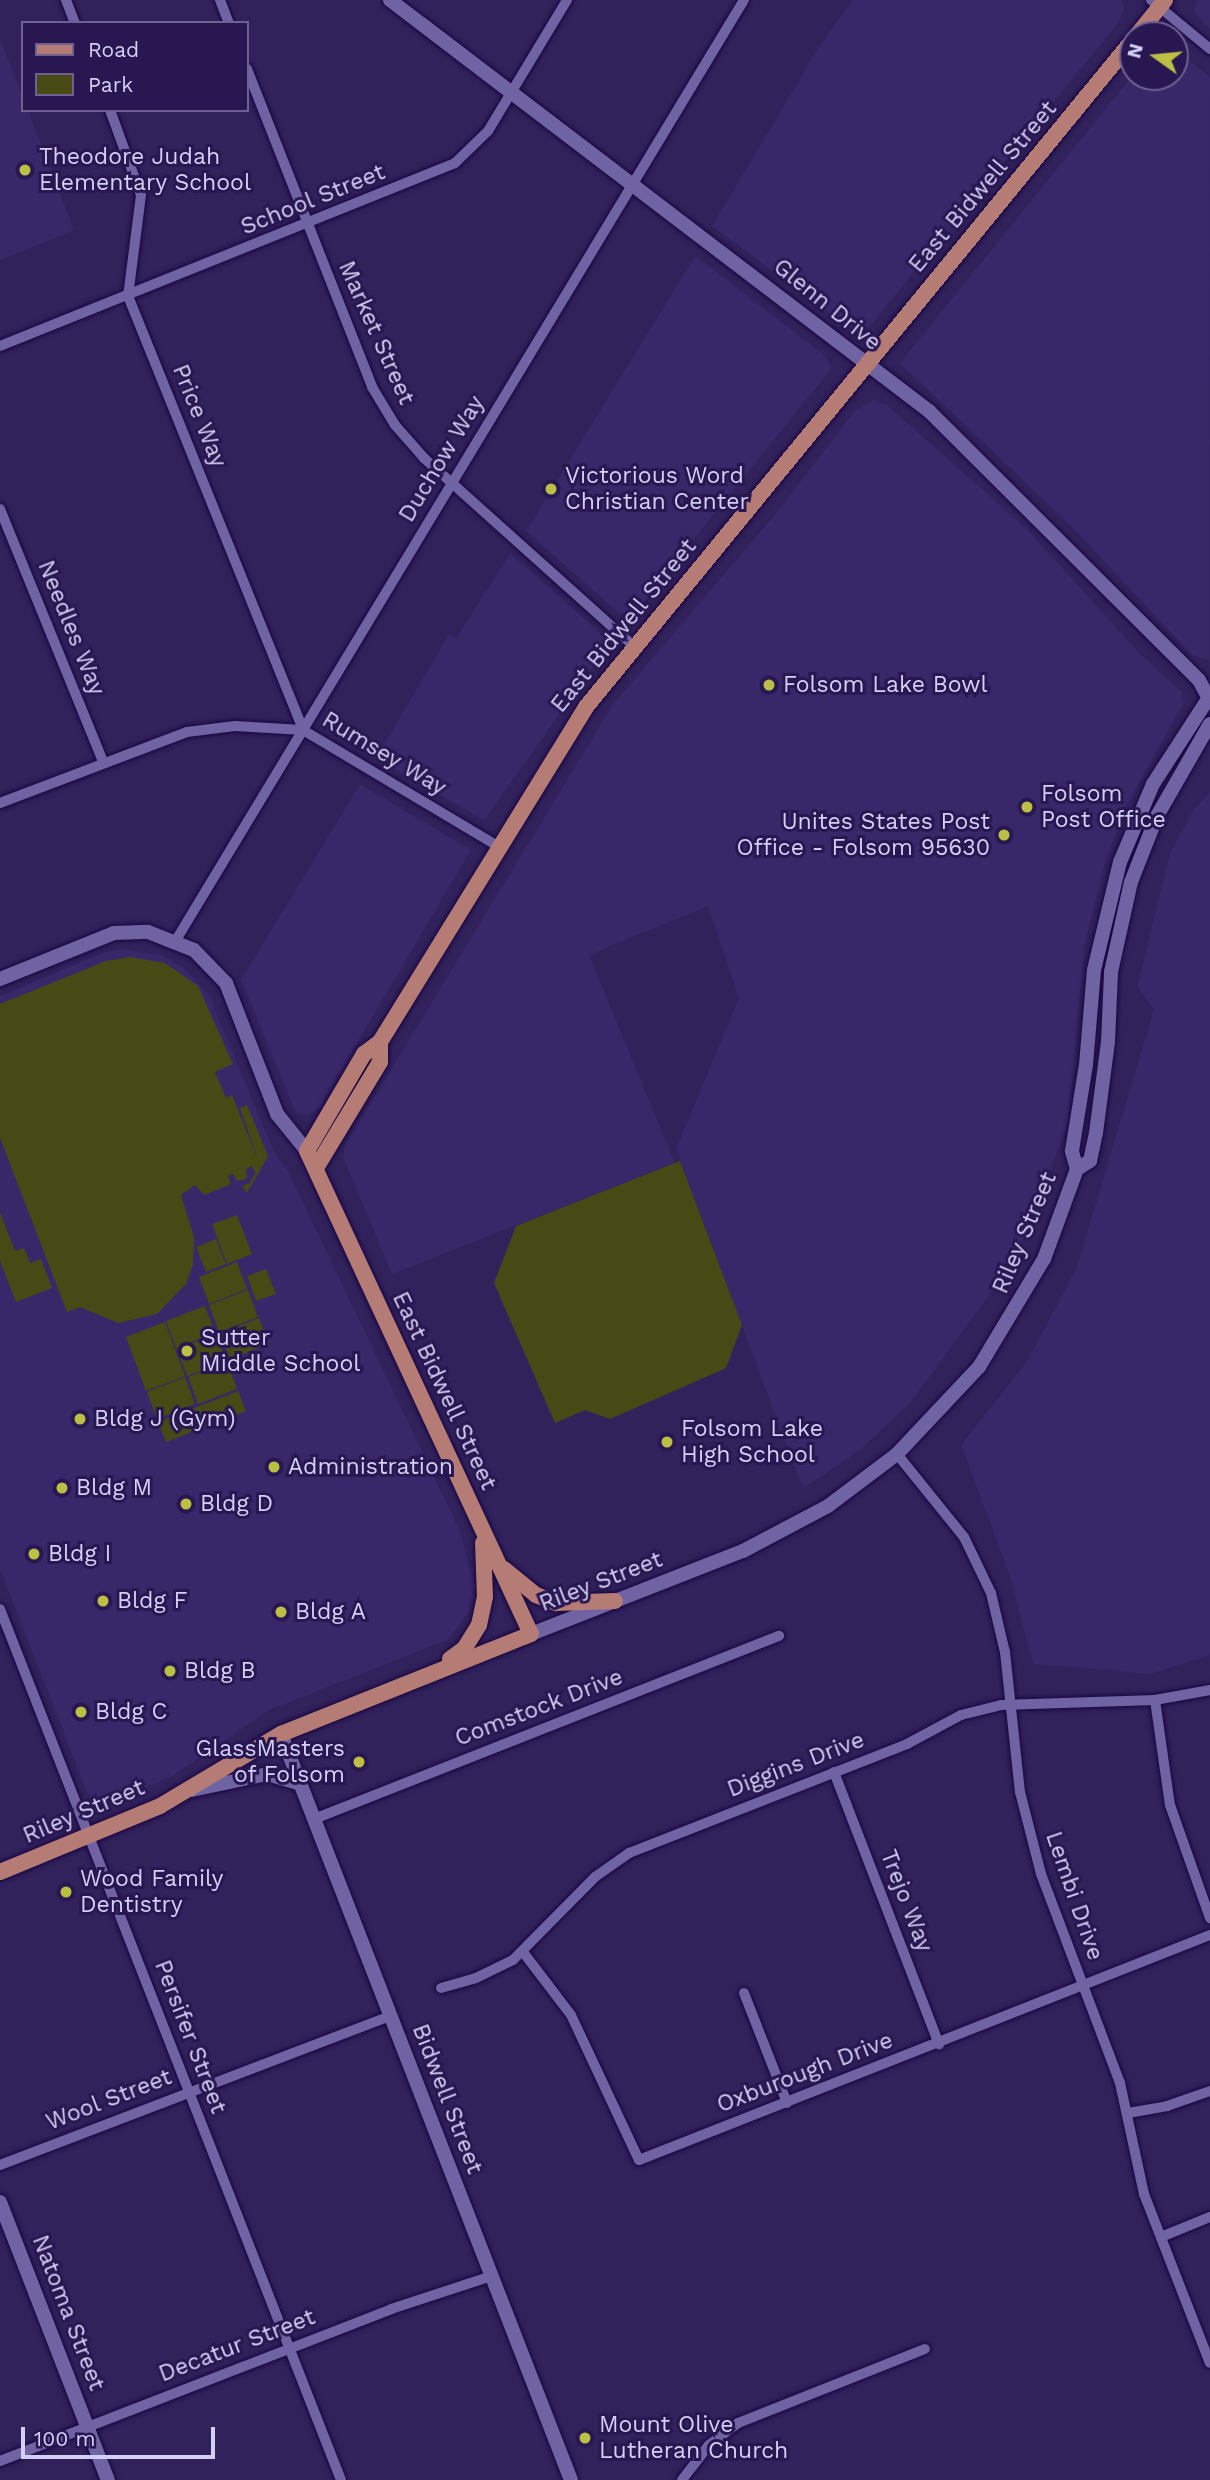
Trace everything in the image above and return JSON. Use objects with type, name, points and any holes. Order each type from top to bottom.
[{"type":"main road","points":[[1146,21],[1158,2]]},
{"type":"main road","name":"East Bidwell Street","points":[[531,1634],[307,1151],[364,1054],[380,1042],[567,734],[635,647],[1119,57]]},
{"type":"main road","name":"East Bidwell Street","points":[[316,1168],[380,1062],[380,1042]]},
{"type":"main road","points":[[416,1679],[464,1650],[479,1625],[486,1553],[474,1511]]},
{"type":"main road","points":[[499,1565],[536,1595],[556,1603],[615,1601]]},
{"type":"main road","name":"Riley Street","points":[[0,1872],[87,1837],[187,1791],[281,1734],[531,1634]]},
{"type":"street","points":[[66,0],[74,21]]},
{"type":"street","points":[[220,0],[228,21]]},
{"type":"street","name":"School Street","points":[[0,346],[455,163],[488,131],[567,0]]},
{"type":"street","name":"Duchow Way","points":[[176,940],[744,0]]},
{"type":"street","name":"Glenn Drive","points":[[395,2],[929,411],[1208,693]]},
{"type":"street","points":[[1158,2],[1210,49]]},
{"type":"street","name":"Market Street","points":[[248,72],[382,407],[409,443],[635,647]]},
{"type":"street","name":"Price Way","points":[[111,112],[141,195],[128,296],[303,730]]},
{"type":"street","name":"Needles Way","points":[[0,509],[103,762]]},
{"type":"street","name":"Riley Street","points":[[531,1634],[780,1534],[828,1506],[897,1454],[953,1399],[1003,1333],[1044,1259],[1077,1169],[1072,1151],[1099,937],[1123,853],[1166,761],[1208,693]]},
{"type":"street","name":"Riley Street","points":[[1077,1169],[1090,1161],[1096,1133],[1108,1042],[1111,972],[1128,894],[1157,816],[1210,724]]},
{"type":"street","name":"Rumsey Way","points":[[0,803],[166,738],[211,728],[303,730],[499,847]]},
{"type":"street","points":[[0,979],[114,933],[149,932],[176,940],[212,965],[226,983],[277,1114],[307,1151]]},
{"type":"street","points":[[1089,1028],[1097,1051],[1089,1119],[1096,1133]]},
{"type":"street","name":"Lembi Drive","points":[[897,1454],[946,1512],[979,1564],[999,1622],[1028,1827],[1128,2113],[1138,2175],[1161,2237],[1207,2344],[1210,2363]]},
{"type":"street","name":"Persifer Street","points":[[0,1609],[87,1837],[341,2480]]},
{"type":"street","name":"Comstock Drive","points":[[314,1819],[779,1636]]},
{"type":"street","name":"Diggins Drive","points":[[441,1987],[495,1970],[523,1952],[613,1862],[907,1744],[961,1715],[1009,1704],[1155,1700],[1210,1690]]},
{"type":"street","points":[[1155,1700],[1170,1805],[1210,1918]]},
{"type":"street","name":"Bidwell Street","points":[[281,1734],[571,2480]]},
{"type":"street","name":"Trejo Way","points":[[834,1772],[939,2044]]},
{"type":"street","points":[[187,1791],[267,1774],[301,1784]]},
{"type":"street","name":"Oxburough Drive","points":[[523,1952],[572,2015],[639,2160],[1084,1987],[1210,1935]]},
{"type":"street","points":[[744,1993],[787,2103]]},
{"type":"street","name":"Wool Street","points":[[0,2165],[391,2016]]},
{"type":"street","points":[[1128,2113],[1167,2106],[1210,2091]]},
{"type":"street","name":"Natoma Street","points":[[0,2202],[108,2480]]},
{"type":"street","points":[[1161,2237],[1210,2217]]},
{"type":"street","name":"Decatur Street","points":[[0,2462],[290,2348],[492,2276]]},
{"type":"street","points":[[682,2480],[709,2445],[738,2423],[925,2349]]},
{"type":"shaded area","points":[[853,0],[1122,0],[1124,8],[1119,22],[869,327],[861,330],[847,326],[712,226],[820,45]]},
{"type":"shaded area","points":[[1197,0],[1210,0],[1210,29],[1194,12]]},
{"type":"shaded area","name":"Theodore Judah Elementary School","points":[[0,39],[21,92],[21,112],[29,112],[74,230],[0,260]]},
{"type":"shaded area","points":[[1189,60],[1210,77],[1209,660],[1192,655],[1074,529],[900,363],[1120,91],[1189,91]]},
{"type":"shaded area","points":[[695,256],[823,354],[832,368],[639,607],[620,614],[526,531]]},
{"type":"shaded area","points":[[874,400],[887,405],[1027,529],[1140,654],[1181,691],[1184,702],[1127,805],[1106,859],[1084,948],[1068,1123],[1029,1226],[1006,1272],[911,1402],[860,1450],[803,1489],[676,1149],[739,998],[708,906],[589,955],[675,1163],[392,1274],[343,1157],[345,1145],[612,706],[773,517],[855,411]]},
{"type":"shaded area","points":[[510,553],[603,635],[607,647],[484,820],[376,758],[449,634],[456,639]]},
{"type":"shaded area","points":[[360,784],[471,850],[318,1109],[308,1115],[296,1113],[241,980]]},
{"type":"shaded area","points":[[1210,792],[1210,1655],[1150,1674],[1033,1664],[1010,1576],[961,1445],[1026,1363],[1077,1267],[1154,1009],[1137,987],[1170,853],[1193,811]]},
{"type":"shaded area","name":"Sutter Middle School","points":[[123,950],[161,955],[183,967],[209,995],[273,1150],[288,1171],[460,1531],[474,1585],[468,1614],[447,1640],[269,1710],[174,1775],[109,1804],[97,1804],[87,1792],[0,1569],[0,996],[105,952]]},
{"type":"green space","points":[[130,957],[165,963],[198,986],[233,1064],[215,1072],[226,1098],[232,1095],[259,1162],[240,1108],[247,1105],[268,1156],[247,1193],[242,1186],[250,1183],[255,1173],[252,1166],[246,1169],[247,1179],[237,1181],[233,1174],[228,1176],[231,1184],[204,1195],[195,1185],[181,1195],[194,1237],[193,1264],[186,1284],[157,1314],[118,1323],[80,1307],[67,1312],[0,1138],[0,1004],[106,961]]},
{"type":"green space","points":[[680,1161],[742,1325],[726,1368],[610,1419],[585,1410],[555,1423],[494,1283],[516,1226]]},
{"type":"green space","points":[[0,1212],[15,1251],[24,1248],[30,1263],[41,1259],[52,1288],[16,1302],[0,1261]]},
{"type":"green space","points":[[237,1215],[252,1254],[227,1264],[212,1224]]},
{"type":"green space","points":[[216,1239],[226,1264],[206,1272],[196,1247]]},
{"type":"green space","points":[[237,1262],[247,1289],[209,1304],[199,1277]]},
{"type":"green space","points":[[266,1269],[276,1294],[256,1301],[247,1276]]},
{"type":"green space","points":[[248,1290],[258,1317],[219,1332],[209,1305]]},
{"type":"green space","points":[[205,1306],[215,1333],[176,1348],[166,1321]]},
{"type":"green space","points":[[259,1318],[269,1344],[230,1359],[220,1333]]},
{"type":"green space","points":[[165,1322],[185,1376],[146,1391],[126,1337]]},
{"type":"green space","points":[[216,1334],[226,1361],[187,1376],[177,1349]]},
{"type":"green space","points":[[227,1362],[237,1389],[198,1404],[188,1377]]},
{"type":"green space","points":[[185,1377],[195,1404],[157,1419],[147,1392]]},
{"type":"green space","points":[[238,1391],[246,1411],[166,1442],[158,1422]]},
{"type":"place","name":"Theodore Judah Elementary School","points":[[25,170]]},
{"type":"place","name":"Victorious Word Christian Center","points":[[551,489]]},
{"type":"place","name":"Folsom Lake Bowl","points":[[769,685]]},
{"type":"place","name":"Folsom Post Office","points":[[1027,807]]},
{"type":"place","name":"Unites States Post Office - Folsom 95630","points":[[1004,835]]},
{"type":"place","name":"Sutter Middle School","points":[[187,1351]]},
{"type":"place","name":"Bldg J (Gym)","points":[[80,1419]]},
{"type":"place","name":"Folsom Lake High School","points":[[667,1442]]},
{"type":"place","name":"Administration","points":[[274,1467]]},
{"type":"place","name":"Bldg M","points":[[62,1488]]},
{"type":"place","name":"Bldg D","points":[[186,1504]]},
{"type":"place","name":"Bldg I","points":[[34,1554]]},
{"type":"place","name":"Bldg F","points":[[103,1601]]},
{"type":"place","name":"Bldg A","points":[[281,1612]]},
{"type":"place","name":"Bldg B","points":[[170,1671]]},
{"type":"place","name":"Bldg C","points":[[81,1712]]},
{"type":"place","name":"GlassMasters of Folsom","points":[[359,1762]]},
{"type":"place","name":"Wood Family Dentistry","points":[[66,1892]]},
{"type":"place","name":"Mount Olive Lutheran Church","points":[[585,2438]]}]
